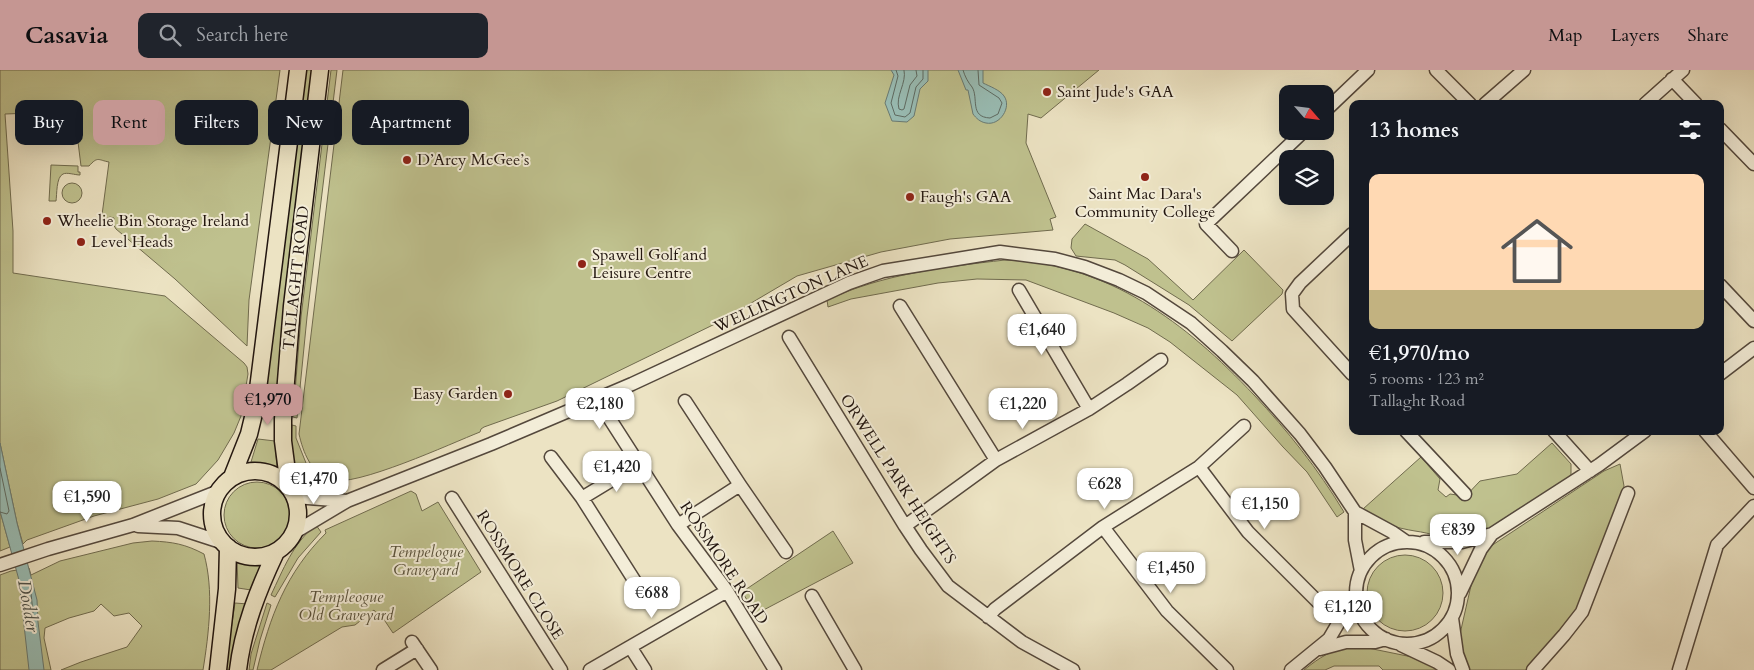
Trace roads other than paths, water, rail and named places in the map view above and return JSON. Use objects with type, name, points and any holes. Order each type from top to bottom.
[{"type":"main road","name":"TALLAGHT ROAD","points":[[232,477],[250,432],[256,405],[298,70]]},
{"type":"main road","name":"TALLAGHT ROAD","points":[[292,492],[283,442],[283,419],[291,316],[320,70]]},
{"type":"main road","points":[[257,471],[269,473],[280,479],[292,492],[298,512],[295,532],[287,544],[276,552],[264,556],[251,557],[239,554],[226,545],[217,534],[213,512],[219,492],[232,477],[257,471]]},
{"type":"main road","points":[[218,670],[227,589],[226,545]]},
{"type":"main road","points":[[238,670],[248,620],[260,586],[276,552]]},
{"type":"street","points":[[1334,102],[1368,70]]},
{"type":"street","points":[[1436,70],[1466,100]]},
{"type":"street","points":[[1490,100],[1524,70]]},
{"type":"street","points":[[1649,100],[1683,70]]},
{"type":"street","points":[[1672,79],[1692,100]]},
{"type":"street","points":[[1724,133],[1754,164]]},
{"type":"street","points":[[1232,251],[1206,224],[1295,140]]},
{"type":"street","points":[[1349,237],[1300,283],[1292,294],[1293,309],[1349,371]]},
{"type":"street","name":"WELLINGTON LANE","points":[[295,532],[347,501],[491,444],[597,399],[689,358],[810,300],[866,277],[884,271],[1000,252],[1029,255],[1085,266],[1146,293],[1191,323],[1253,381],[1300,434],[1325,467],[1354,512],[1405,541]]},
{"type":"street","points":[[1724,289],[1754,321]]},
{"type":"street","points":[[1019,290],[1089,409]]},
{"type":"street","points":[[900,306],[996,460]]},
{"type":"street","name":"ORWELL PARK HEIGHTS","points":[[789,338],[905,526],[948,586],[1022,642],[1058,666],[1072,670]]},
{"type":"street","points":[[1724,371],[1754,348]]},
{"type":"street","points":[[905,526],[996,460],[1089,409],[1161,360]]},
{"type":"street","name":"ROSSMORE ROAD","points":[[597,399],[678,525],[727,591],[775,670]]},
{"type":"street","points":[[686,401],[786,552]]},
{"type":"street","points":[[988,616],[1104,528],[1199,467],[1244,426]]},
{"type":"street","points":[[1410,435],[1465,494]]},
{"type":"street","points":[[1558,435],[1590,471]]},
{"type":"street","points":[[1449,670],[1437,662],[1374,632],[1362,617],[1357,605],[1356,593],[1361,571],[1370,557],[1388,545],[1405,541],[1462,542],[1492,534],[1590,471],[1640,435]]},
{"type":"street","points":[[1708,435],[1754,488]]},
{"type":"street","points":[[552,456],[582,498],[648,602]]},
{"type":"street","points":[[582,498],[638,464]]},
{"type":"street","points":[[1199,467],[1248,532],[1318,602]]},
{"type":"street","points":[[678,525],[740,485]]},
{"type":"street","points":[[0,566],[48,548],[133,525],[219,492]]},
{"type":"street","name":"WELLINGTON LANE","points":[[292,492],[347,501]]},
{"type":"street","points":[[1533,670],[1582,612],[1628,492]]},
{"type":"street","name":"ROSSMORE CLOSE","points":[[452,498],[560,670]]},
{"type":"street","points":[[1679,670],[1717,545],[1754,506]]},
{"type":"street","points":[[1354,512],[1355,540],[1361,571]]},
{"type":"street","points":[[133,525],[178,528],[226,545]]},
{"type":"street","points":[[1104,528],[1167,611],[1227,670]]},
{"type":"street","points":[[1458,596],[1481,549],[1492,534]]},
{"type":"street","points":[[1315,650],[1346,642],[1391,641],[1407,644],[1430,638],[1440,632],[1452,618],[1457,606],[1457,579],[1449,563],[1436,550],[1419,542]]},
{"type":"street","points":[[590,670],[727,591]]},
{"type":"street","points":[[1291,670],[1329,639],[1356,593]]},
{"type":"street","points":[[812,596],[852,669]]},
{"type":"street","points":[[1452,618],[1457,654],[1463,670]]},
{"type":"street","points":[[383,670],[415,646],[431,670]]},
{"type":"street","points":[[631,648],[645,670]]},
{"type":"water","points":[[891,70],[928,70],[928,81],[920,89],[914,116],[907,122],[892,121],[885,103],[894,75]]},
{"type":"water","points":[[958,70],[983,70],[983,83],[1000,92],[1006,100],[1006,110],[1000,119],[996,122],[986,123],[980,121],[973,114],[968,90],[966,90]]},
{"type":"water","name":"Dodder","points":[[0,443],[17,523],[37,600],[44,670],[29,670],[19,580],[0,511]]},
{"type":"place","name":"Saint Jude's GAA","points":[[1047,92]]},
{"type":"place","name":"D’Arcy McGee’s","points":[[407,160]]},
{"type":"place","name":"Saint Mac Dara's Community College","points":[[1145,177]]},
{"type":"place","name":"Faugh's GAA","points":[[910,197]]},
{"type":"place","name":"Wheelie Bin Storage Ireland","points":[[47,221]]},
{"type":"place","name":"Level Heads","points":[[81,242]]},
{"type":"place","name":"Spawell Golf and Leisure Centre","points":[[582,264]]},
{"type":"place","name":"Easy Garden","points":[[508,394]]},
{"type":"park label","name":"Tempelogue Graveyard","points":[[426,561]]},
{"type":"park label","name":"Templeogue Old Graveyard","points":[[346,606]]}]
